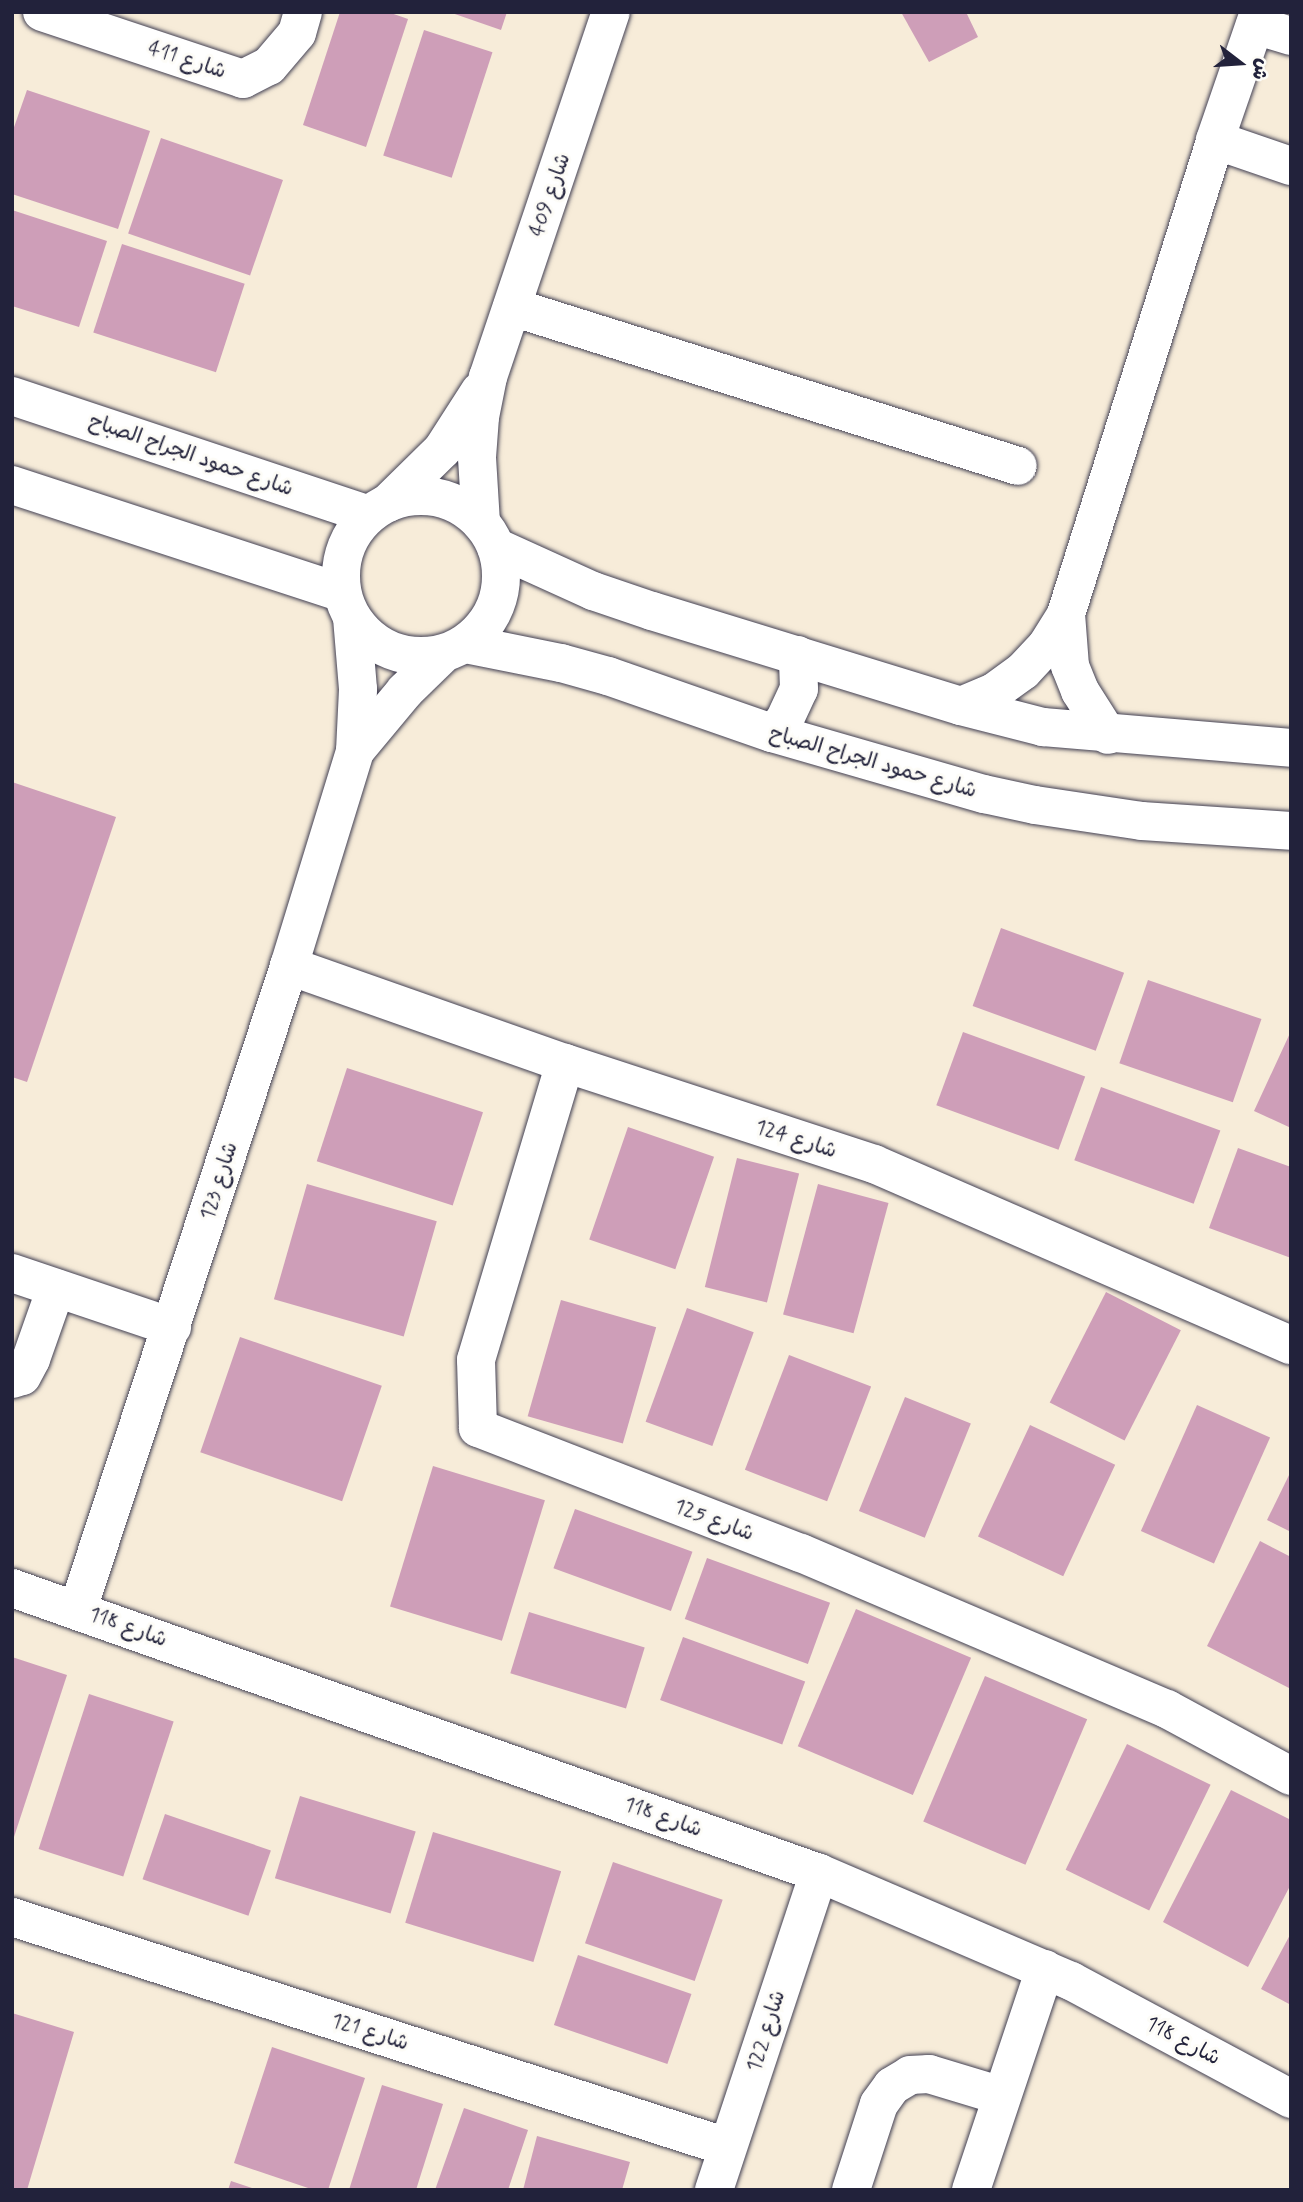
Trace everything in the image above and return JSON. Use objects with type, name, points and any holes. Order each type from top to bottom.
[{"type":"street","name":"شارع 411","points":[[41,12],[243,79],[269,66],[297,33],[303,12]]},
{"type":"street","name":"شارع 409","points":[[488,535],[477,457],[480,417],[488,377],[611,12]]},
{"type":"street","points":[[961,706],[994,692],[1023,671],[1047,645],[1066,614],[1215,140],[1257,19],[1291,36]]},
{"type":"street","points":[[1215,140],[1291,166]]},
{"type":"street","points":[[512,307],[1018,466]]},
{"type":"street","name":"شارع 409","points":[[378,509],[442,450],[488,377]]},
{"type":"street","name":"شارع حمود الجراح الصباح","points":[[12,396],[378,509]]},
{"type":"street","points":[[12,485],[347,606]]},
{"type":"street","points":[[488,535],[502,583],[491,618],[454,649],[416,657],[391,651],[368,638],[347,606],[341,572],[345,551],[355,531],[378,509],[410,497],[430,496],[466,510],[488,535],[593,592],[961,706],[1043,727],[1108,735],[1291,748]]},
{"type":"street","name":"شارع 123","points":[[78,1609],[289,966],[355,751],[358,689],[347,606]]},
{"type":"street","points":[[1066,614],[1070,666],[1080,691],[1108,735]]},
{"type":"street","name":"شارع حمود الجراح الصباح","points":[[454,649],[608,676],[772,733],[932,780],[1035,805],[1142,821],[1291,831]]},
{"type":"street","name":"شارع 123","points":[[355,751],[405,691],[454,649]]},
{"type":"street","points":[[772,733],[784,721],[799,689],[797,655]]},
{"type":"street","name":"شارع 124","points":[[289,966],[565,1063],[874,1164],[1291,1345]]},
{"type":"street","name":"شارع 125","points":[[565,1063],[476,1360],[478,1428],[801,1553],[1167,1709],[1291,1776]]},
{"type":"street","points":[[12,1273],[172,1327]]},
{"type":"street","points":[[12,1379],[22,1376],[31,1359],[56,1288]]},
{"type":"street","name":"شارع 118","points":[[12,1588],[78,1609],[819,1873],[1045,1969],[1291,2099]]},
{"type":"street","name":"شارع 122","points":[[714,2190],[819,1873]]},
{"type":"street","name":"شارع 121","points":[[12,1917],[727,2147]]},
{"type":"street","points":[[971,2190],[1045,1969]]},
{"type":"street","points":[[851,2190],[880,2104],[892,2086],[910,2075],[929,2074],[1002,2096]]},
{"type":"building","points":[[340,12],[388,12],[408,19],[366,147],[303,125]]},
{"type":"building","points":[[449,12],[507,12],[501,30]]},
{"type":"building","points":[[901,12],[966,12],[978,37],[929,62]]},
{"type":"building","points":[[424,30],[492,52],[452,178],[383,156]]},
{"type":"building","points":[[27,90],[150,131],[118,229],[12,194],[12,133]]},
{"type":"building","points":[[161,138],[283,180],[250,275],[128,233]]},
{"type":"building","points":[[12,210],[107,241],[79,327],[12,306]]},
{"type":"building","points":[[122,244],[245,284],[216,372],[93,332]]},
{"type":"building","points":[[12,782],[116,817],[27,1082],[12,1077]]},
{"type":"building","points":[[1001,928],[1124,973],[1096,1051],[973,1006]]},
{"type":"building","points":[[1148,980],[1261,1019],[1233,1102],[1119,1063]]},
{"type":"building","points":[[1291,1031],[1291,1128],[1254,1111]]},
{"type":"building","points":[[963,1032],[1085,1076],[1058,1150],[936,1105]]},
{"type":"building","points":[[347,1068],[483,1112],[453,1205],[317,1161]]},
{"type":"building","points":[[1101,1087],[1220,1130],[1194,1204],[1074,1160]]},
{"type":"building","points":[[628,1127],[714,1157],[675,1269],[589,1240]]},
{"type":"building","points":[[1238,1148],[1291,1167],[1291,1258],[1209,1228]]},
{"type":"building","points":[[737,1158],[799,1173],[767,1303],[705,1287]]},
{"type":"building","points":[[307,1184],[437,1221],[404,1337],[274,1299]]},
{"type":"building","points":[[818,1184],[889,1203],[854,1333],[783,1314]]},
{"type":"building","points":[[1106,1292],[1181,1330],[1125,1441],[1050,1402]]},
{"type":"building","points":[[561,1300],[656,1327],[623,1444],[528,1416]]},
{"type":"building","points":[[687,1308],[754,1332],[712,1446],[646,1422]]},
{"type":"building","points":[[240,1337],[382,1386],[342,1501],[200,1452]]},
{"type":"building","points":[[789,1355],[871,1387],[827,1501],[745,1470]]},
{"type":"building","points":[[905,1397],[971,1424],[925,1538],[859,1511]]},
{"type":"building","points":[[1197,1405],[1270,1438],[1214,1564],[1141,1531]]},
{"type":"building","points":[[1030,1425],[1115,1465],[1063,1576],[978,1536]]},
{"type":"building","points":[[433,1466],[545,1500],[502,1641],[390,1607]]},
{"type":"building","points":[[1291,1471],[1291,1532],[1267,1520]]},
{"type":"building","points":[[575,1509],[692,1552],[671,1611],[553,1568]]},
{"type":"building","points":[[1260,1541],[1291,1557],[1289,1688],[1207,1646]]},
{"type":"building","points":[[707,1558],[830,1603],[808,1664],[685,1619]]},
{"type":"building","points":[[856,1609],[971,1658],[913,1795],[798,1746]]},
{"type":"building","points":[[529,1612],[645,1647],[626,1709],[510,1673]]},
{"type":"building","points":[[683,1637],[805,1681],[782,1744],[660,1700]]},
{"type":"building","points":[[12,1657],[67,1675],[13,1840],[12,1840]]},
{"type":"building","points":[[985,1676],[1087,1719],[1025,1865],[923,1821]]},
{"type":"building","points":[[89,1694],[174,1722],[123,1877],[39,1849]]},
{"type":"building","points":[[1127,1744],[1211,1785],[1149,1911],[1066,1870]]},
{"type":"building","points":[[1231,1790],[1291,1820],[1291,1884],[1248,1967],[1163,1922]]},
{"type":"building","points":[[300,1796],[416,1831],[391,1914],[275,1878]]},
{"type":"building","points":[[165,1814],[271,1850],[248,1916],[143,1879]]},
{"type":"building","points":[[433,1832],[561,1871],[533,1962],[405,1923]]},
{"type":"building","points":[[613,1862],[723,1900],[695,1981],[585,1943]]},
{"type":"building","points":[[1291,1933],[1291,2005],[1261,1989]]},
{"type":"building","points":[[578,1955],[691,1994],[667,2064],[554,2025]]},
{"type":"building","points":[[12,2013],[74,2032],[27,2190],[12,2190]]},
{"type":"building","points":[[272,2047],[365,2078],[328,2190],[314,2190],[234,2163]]},
{"type":"building","points":[[382,2085],[443,2104],[416,2190],[349,2190]]},
{"type":"building","points":[[464,2108],[528,2130],[508,2190],[435,2190]]},
{"type":"building","points":[[537,2136],[630,2162],[622,2190],[523,2190]]},
{"type":"building","points":[[231,2181],[255,2189],[255,2190],[228,2190]]}]
